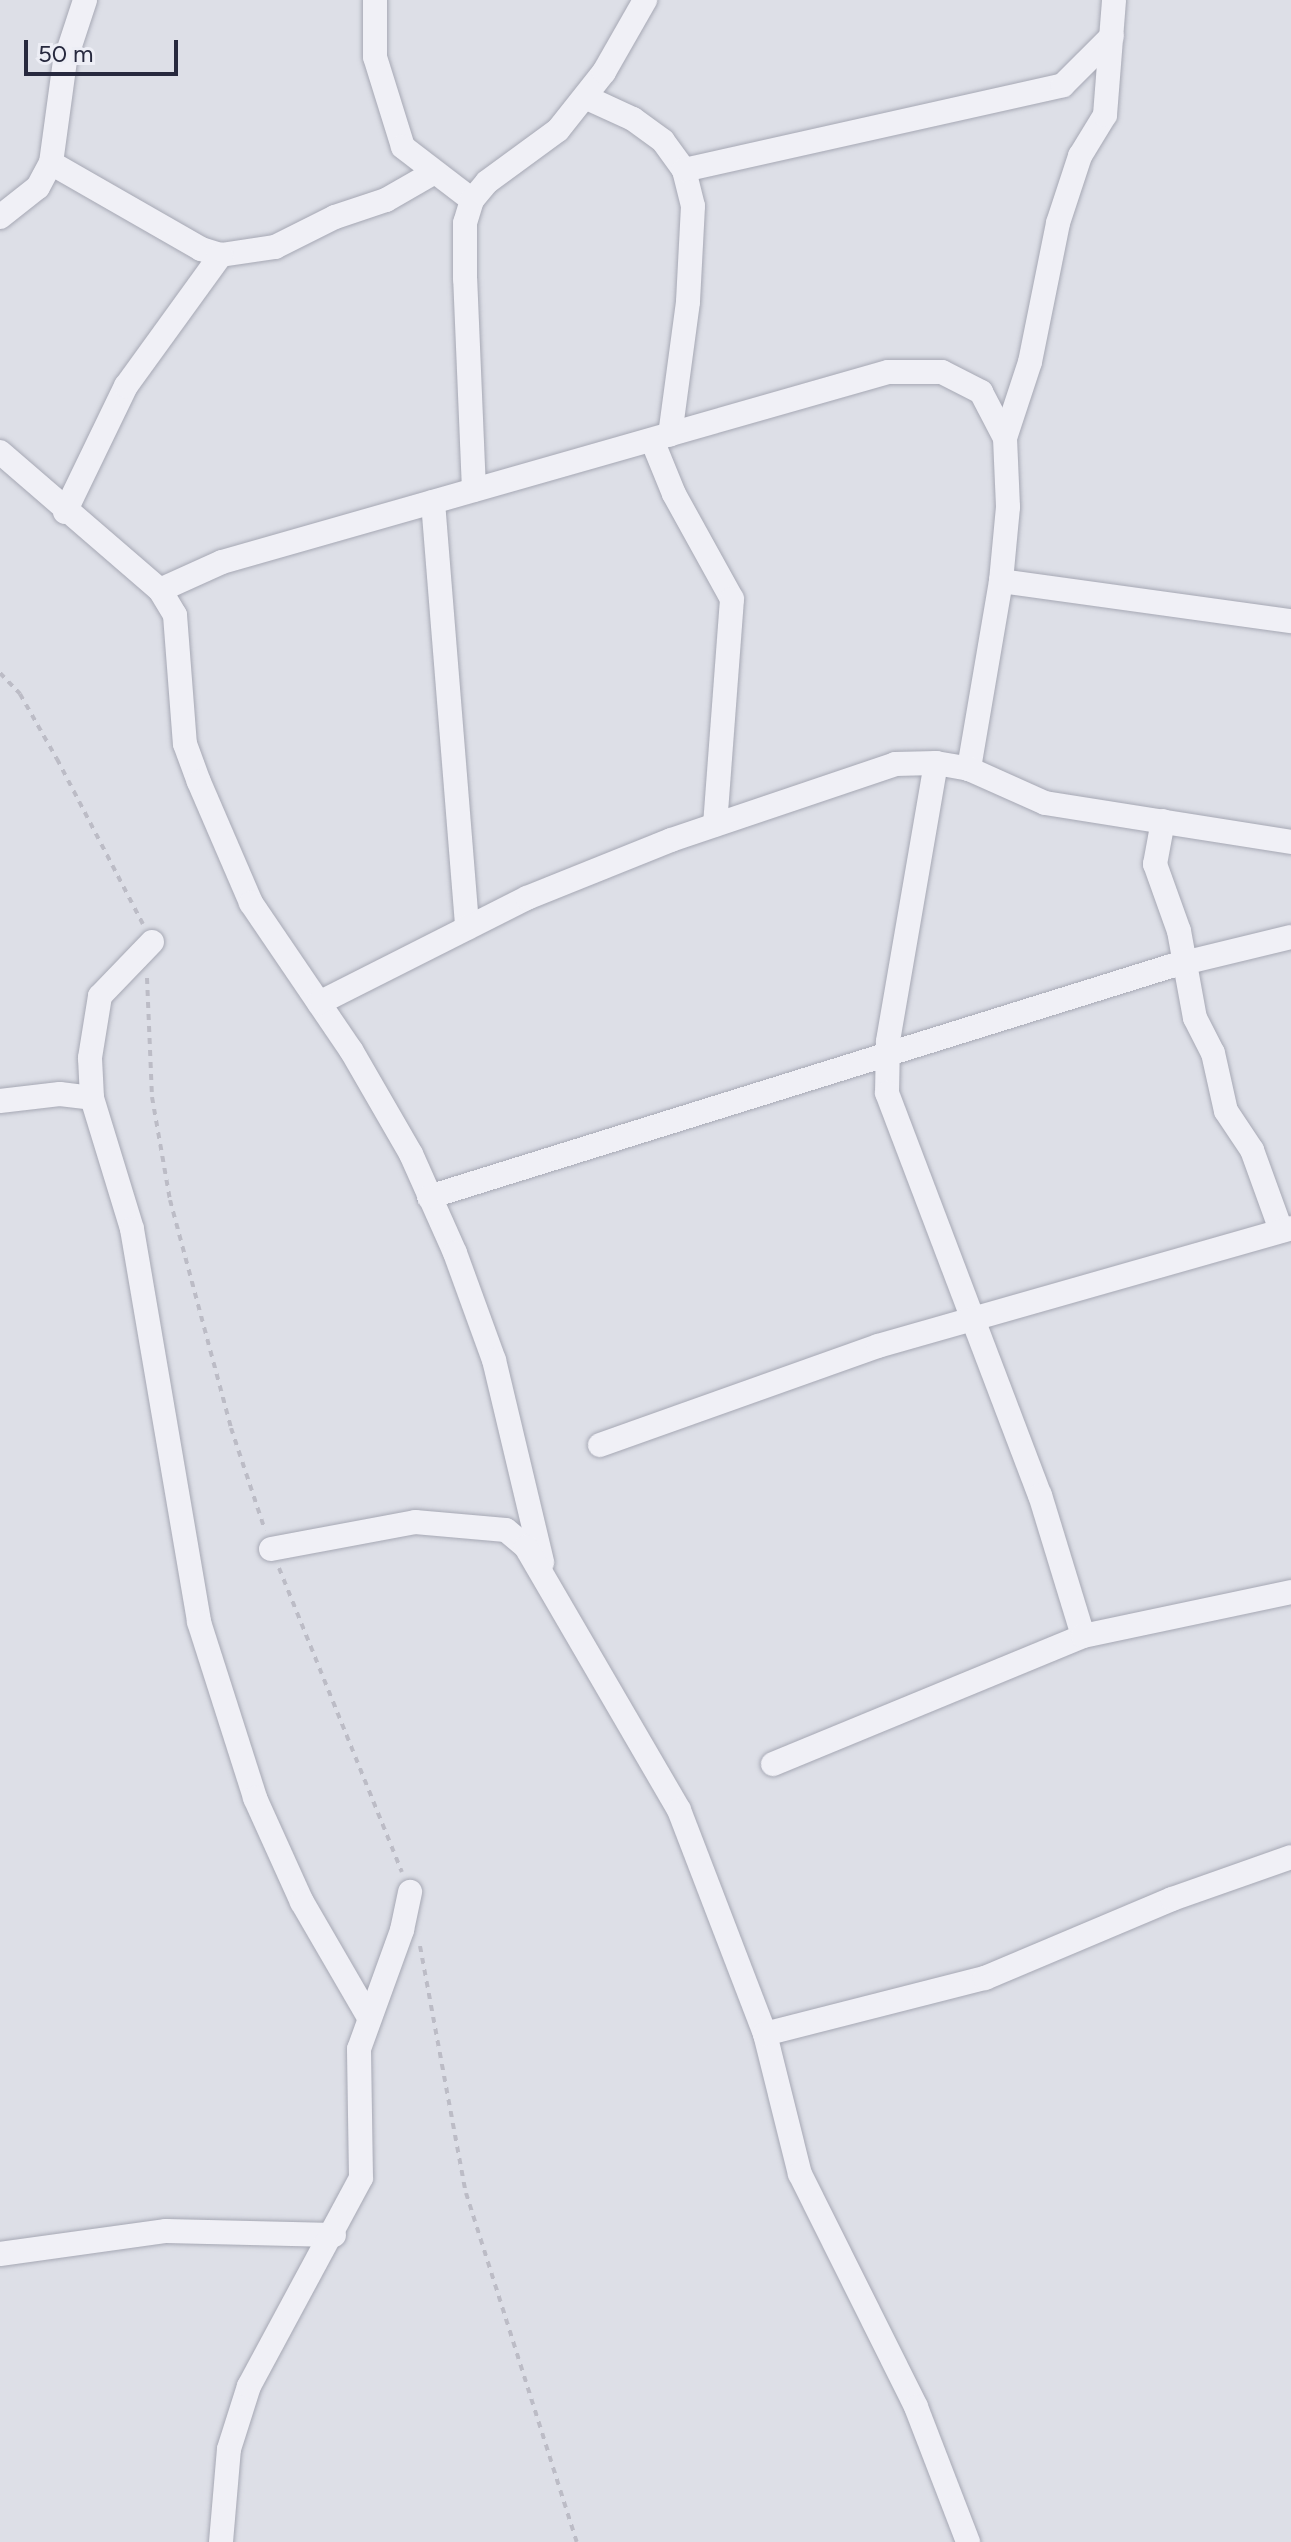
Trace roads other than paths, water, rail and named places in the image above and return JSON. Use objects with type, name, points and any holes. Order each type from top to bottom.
[{"type":"street","points":[[0,217],[38,187],[51,163],[65,61],[85,0]]},
{"type":"street","points":[[375,0],[375,57],[403,147],[472,200]]},
{"type":"street","points":[[474,490],[465,279],[465,223],[472,200],[487,182],[558,130],[585,97],[645,0]]},
{"type":"street","points":[[969,769],[1001,581],[1008,507],[1005,438],[1030,362],[1058,223],[1080,156],[1105,115],[1114,0]]},
{"type":"street","points":[[684,170],[1063,85],[1112,36]]},
{"type":"street","points":[[585,97],[643,126],[663,141],[684,170],[693,206],[692,250],[661,437],[674,494],[732,599],[715,824]]},
{"type":"street","points":[[51,163],[221,255],[275,247],[335,217],[386,200],[433,173]]},
{"type":"street","points":[[65,512],[126,386],[221,255]]},
{"type":"street","points":[[160,590],[222,562],[888,372],[942,372],[981,392],[1005,438]]},
{"type":"street","points":[[0,452],[65,512],[160,590],[175,615],[185,744],[199,782],[251,903],[319,1003],[411,1154],[494,1360],[545,1575]]},
{"type":"street","points":[[433,502],[467,928]]},
{"type":"street","points":[[1001,581],[1291,621]]},
{"type":"street","points":[[936,763],[887,1058],[887,1093],[1040,1495],[1083,1636]]},
{"type":"street","points":[[319,1003],[527,898],[715,824],[895,764],[936,763],[969,769],[1045,803],[1291,842]]},
{"type":"street","points":[[600,1445],[878,1346],[1286,1229],[1252,1150],[1226,1111],[1213,1053],[1195,1018],[1185,962],[1155,864],[1163,821]]},
{"type":"street","points":[[429,1197],[770,1088],[887,1058],[1185,962],[1291,937]]},
{"type":"street","points":[[152,942],[100,996],[90,1058],[92,1098],[132,1229],[199,1622],[255,1798],[302,1902],[368,2016]]},
{"type":"street","points":[[0,1101],[60,1094],[92,1098]]},
{"type":"street","points":[[271,1549],[415,1522],[465,1522],[506,1530],[545,1575],[679,1810],[765,2034],[800,2174],[916,2407],[968,2542]]},
{"type":"street","points":[[773,1764],[1083,1636],[1291,1592]]},
{"type":"street","points":[[765,2034],[985,1978],[1184,1895],[1291,1857]]},
{"type":"street","points":[[221,2542],[229,2449],[249,2386],[334,2235],[361,2178],[359,2049],[368,2016],[402,1930],[410,1892]]},
{"type":"street","points":[[0,2254],[166,2231],[334,2235]]}]
